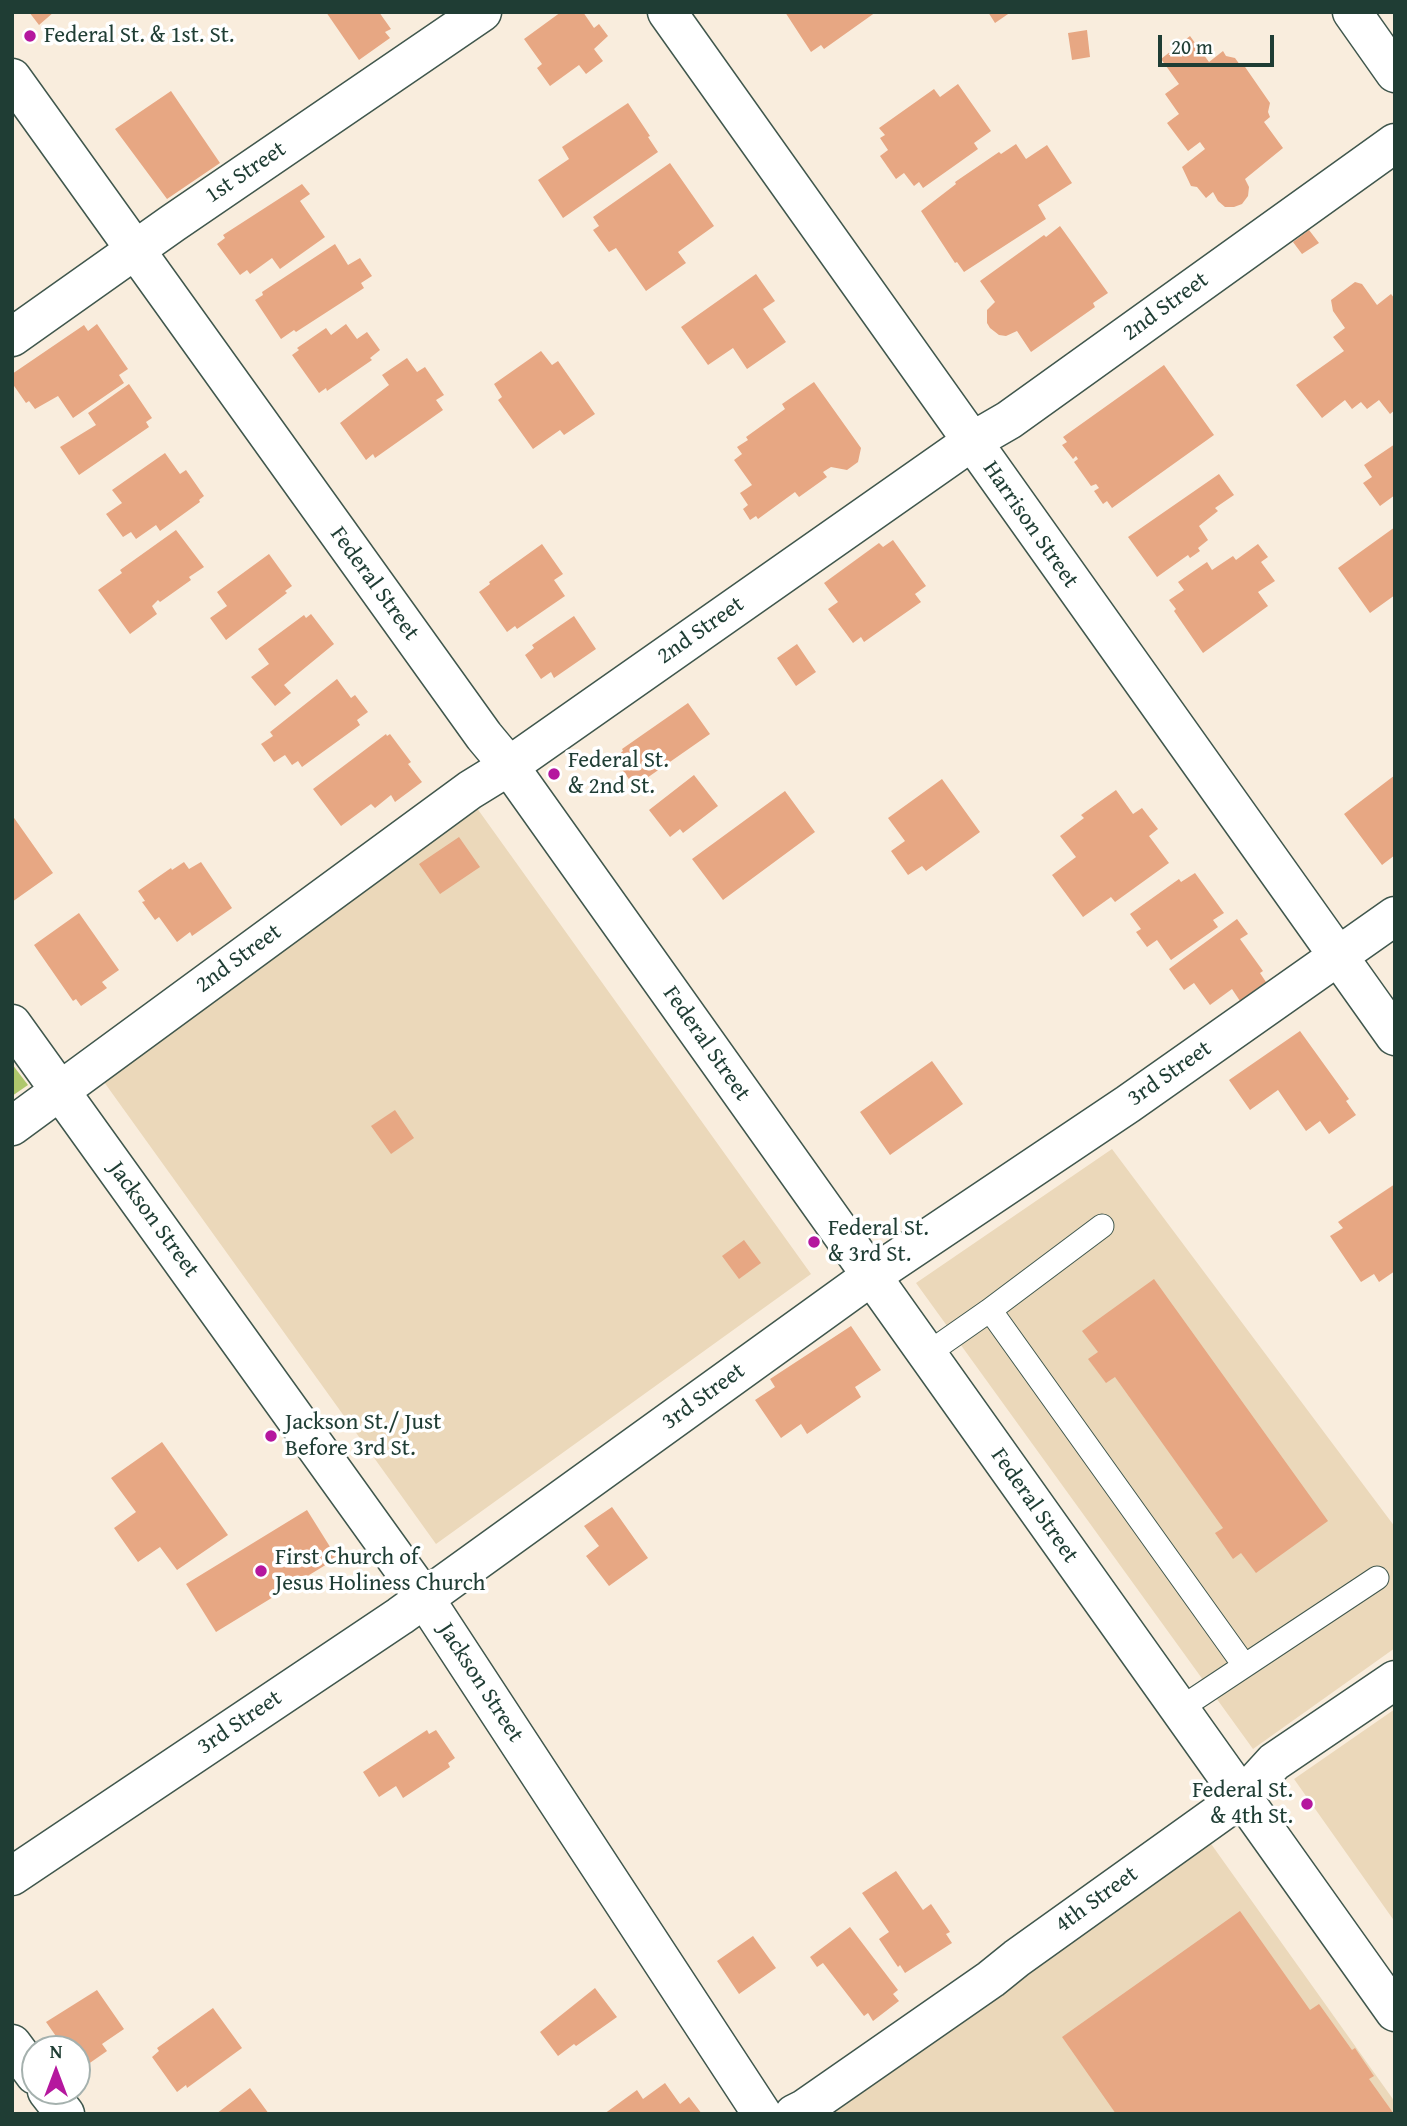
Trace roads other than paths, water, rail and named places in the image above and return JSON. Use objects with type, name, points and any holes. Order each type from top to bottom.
[{"type":"street","name":"1st Street","points":[[12,337],[482,12]]},
{"type":"street","name":"Harrison Street","points":[[667,12],[1395,1036]]},
{"type":"street","points":[[1352,12],[1395,73]]},
{"type":"street","name":"Federal Street","points":[[12,78],[134,251],[509,766],[1395,2012]]},
{"type":"street","name":"2nd Street","points":[[12,1126],[470,790],[509,766],[971,442],[1009,420],[1395,143]]},
{"type":"street","name":"3rd Street","points":[[12,1876],[425,1599],[870,1277],[1128,1104],[1395,916]]},
{"type":"street","name":"Jackson Street","points":[[12,1024],[425,1599],[762,2114]]},
{"type":"street","name":"4th Street","points":[[794,2114],[991,1979],[1026,1951],[1242,1797],[1274,1762],[1395,1680]]},
{"type":"lane","points":[[927,1354],[1102,1226]]},
{"type":"lane","points":[[990,1310],[1244,1665]]},
{"type":"lane","points":[[1178,1710],[1377,1578]]},
{"type":"place","name":"Federal St. & 1st. St.","points":[[30,36]]},
{"type":"place","name":"Federal St. & 2nd St.","points":[[554,774]]},
{"type":"place","name":"Federal St. & 3rd St.","points":[[814,1242]]},
{"type":"place","name":"Jackson St./ Just Before 3rd St.","points":[[271,1436]]},
{"type":"place","name":"First Church of Jesus Holiness Church","points":[[261,1571]]},
{"type":"place","name":"Federal St. & 4th St.","points":[[1307,1804]]}]
